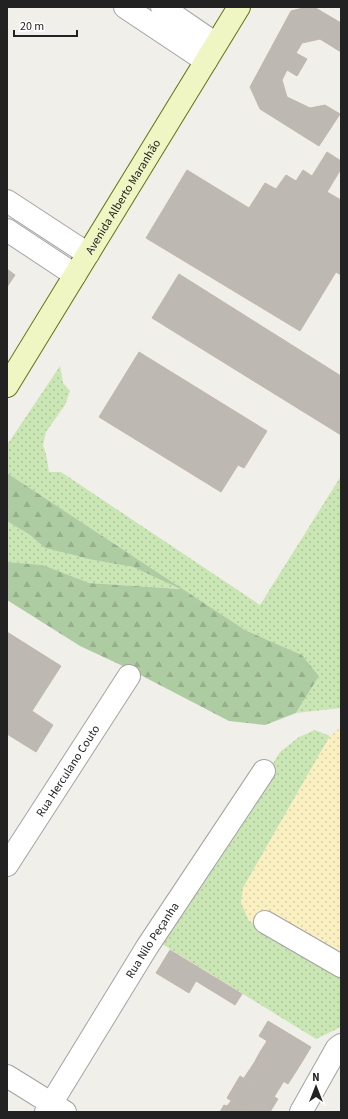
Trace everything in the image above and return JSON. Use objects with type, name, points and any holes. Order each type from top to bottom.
[{"type":"street","points":[[125,7],[211,52]]},
{"type":"street","points":[[162,7],[211,52]]},
{"type":"street","name":"Avenida Alberto Maranhão","points":[[7,386],[239,7]]},
{"type":"street","points":[[7,201],[88,254]]},
{"type":"street","points":[[7,230],[75,275]]},
{"type":"street","name":"Rua Herculano Couto","points":[[7,865],[129,676]]},
{"type":"street","name":"Rua Nilo Peçanha","points":[[54,1109],[147,947],[264,771]]},
{"type":"street","points":[[265,922],[341,966]]},
{"type":"street","points":[[301,1112],[337,1048],[341,1045]]},
{"type":"street","points":[[7,1076],[54,1109]]},
{"type":"green space","points":[[60,366],[63,383],[70,391],[65,405],[46,432],[43,445],[49,472],[61,472],[260,605],[341,476],[341,708],[296,713],[319,676],[302,655],[245,630],[183,589],[89,583],[43,565],[7,562],[7,521],[30,535],[45,548],[93,560],[133,567],[180,587],[7,473],[7,445]]},
{"type":"green space","points":[[7,473],[245,630],[302,655],[319,676],[296,713],[265,725],[229,721],[125,667],[80,646],[7,600],[7,562],[43,565],[89,583],[181,589],[133,567],[93,560],[45,548],[30,535],[7,521]]},
{"type":"green space","points":[[315,730],[330,736],[243,888],[241,903],[341,974],[341,1027],[316,1039],[162,944],[280,752],[299,737]]},
{"type":"sand","points":[[341,727],[341,974],[249,921],[241,903],[243,888],[330,736]]},
{"type":"building","points":[[314,7],[341,23],[341,52],[320,39],[302,43],[296,53],[307,59],[297,76],[287,70],[282,80],[287,97],[310,108],[325,105],[340,114],[319,146],[260,109],[250,87],[291,11]]},
{"type":"building","points":[[327,152],[341,161],[341,169],[327,192],[341,200],[341,275],[336,272],[300,331],[146,238],[187,170],[249,208],[265,183],[276,189],[286,175],[296,181],[303,170],[312,176]]},
{"type":"building","points":[[7,269],[15,275],[7,287]]},
{"type":"building","points":[[179,274],[341,376],[341,435],[152,318]]},
{"type":"building","points":[[139,352],[267,431],[244,468],[238,465],[221,492],[99,417]]},
{"type":"building","points":[[7,632],[61,666],[32,711],[53,725],[36,752],[7,734]]},
{"type":"building","points":[[170,950],[242,994],[235,1005],[196,981],[189,993],[156,973]]},
{"type":"building","points":[[268,1021],[311,1047],[302,1062],[259,1036]]},
{"type":"building","points":[[267,1041],[302,1062],[295,1073],[260,1052]]},
{"type":"building","points":[[260,1052],[295,1073],[288,1084],[254,1063]]},
{"type":"building","points":[[254,1063],[284,1081],[274,1097],[244,1078]]},
{"type":"building","points":[[240,1076],[278,1099],[270,1112],[249,1112],[227,1098]]},
{"type":"building","points":[[231,1101],[249,1112],[236,1112],[227,1106]]},
{"type":"building","points":[[224,1105],[227,1106],[236,1112],[220,1112]]}]
